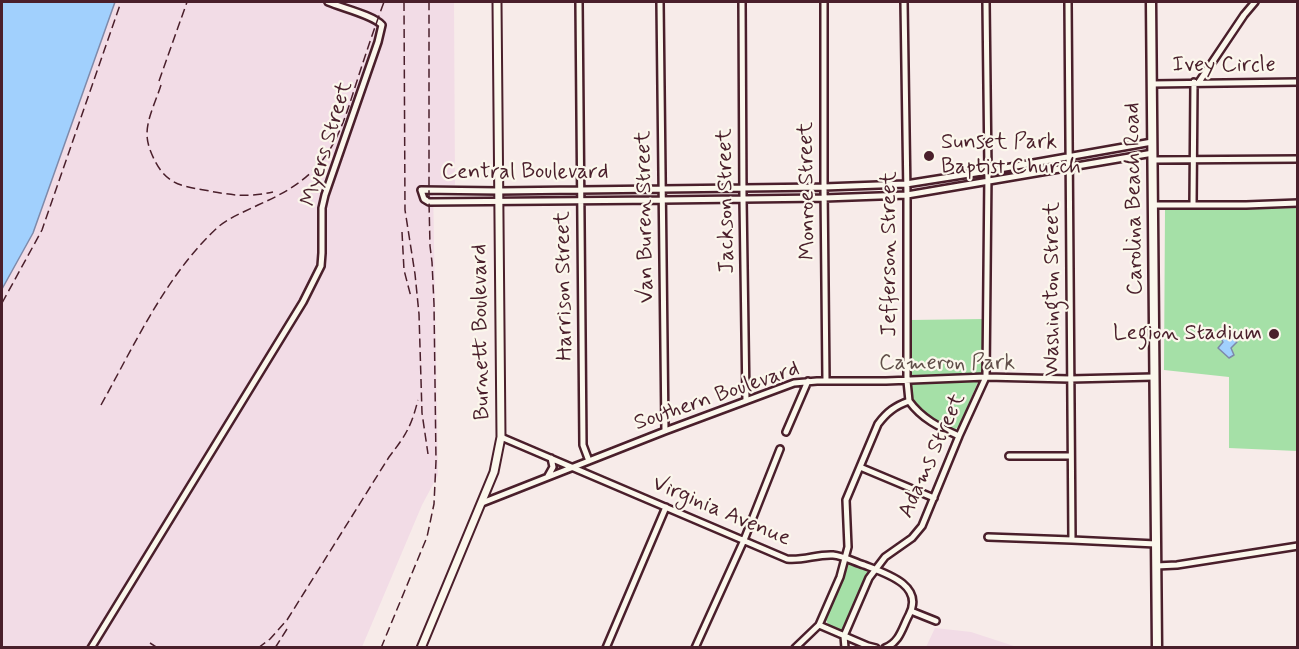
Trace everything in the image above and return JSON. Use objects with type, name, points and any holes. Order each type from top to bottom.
[{"type":"highway","name":"Carolina Beach Road","points":[[1151,2],[1157,648]]},
{"type":"main road","name":"Burnett Boulevard","points":[[421,648],[482,503],[496,465],[501,437],[497,2]]},
{"type":"street","name":"Myers Street","points":[[91,648],[303,302],[321,266],[322,204],[382,25],[371,18],[327,2]]},
{"type":"street","name":"Harrison Street","points":[[579,2],[583,445],[589,461]]},
{"type":"street","name":"Van Buren Street","points":[[660,2],[665,431]]},
{"type":"street","name":"Jackson Street","points":[[742,2],[746,401]]},
{"type":"street","name":"Monroe Street","points":[[824,2],[826,380]]},
{"type":"street","name":"Jefferson Street","points":[[904,2],[909,401]]},
{"type":"street","name":"Adams Street","points":[[845,648],[844,636],[869,578],[885,557],[912,538],[922,526],[986,377],[988,171],[986,2]]},
{"type":"street","name":"Washington Street","points":[[1068,2],[1072,540]]},
{"type":"street","points":[[1193,205],[1196,82],[1255,2]]},
{"type":"street","name":"Ivey Circle","points":[[1152,84],[1298,82]]},
{"type":"street","name":"Central Boulevard","points":[[1152,142],[906,184],[824,187],[421,190],[424,199],[429,202],[824,198],[907,195],[1069,168],[1153,157],[1193,160],[1298,159]]},
{"type":"street","points":[[1153,205],[1298,203]]},
{"type":"street","name":"Southern Boulevard","points":[[482,503],[665,431],[788,385],[808,381],[907,381],[986,377],[1070,379],[1154,377]]},
{"type":"street","points":[[786,432],[808,381]]},
{"type":"street","points":[[795,648],[819,625],[840,578],[848,548],[846,500],[878,424],[896,406],[909,401],[926,419],[959,436]]},
{"type":"street","name":"Virginia Avenue","points":[[501,437],[787,559],[840,556],[875,569],[903,583],[913,600],[911,611]]},
{"type":"street","points":[[695,648],[744,540],[780,449]]},
{"type":"street","points":[[1009,456],[1071,456]]},
{"type":"street","points":[[547,477],[553,467],[551,458]]},
{"type":"street","points":[[860,467],[934,498]]},
{"type":"street","points":[[606,648],[666,507]]},
{"type":"street","points":[[988,537],[1156,544]]},
{"type":"street","points":[[1156,566],[1177,565],[1298,546]]},
{"type":"street","points":[[885,648],[899,637],[911,611],[936,621]]},
{"type":"street","points":[[819,625],[876,648]]},
{"type":"shaded area","points":[[115,2],[454,2],[455,185],[433,185],[438,475],[422,505],[362,647],[2,648],[2,289],[33,233]]},
{"type":"shaded area","points":[[935,628],[971,632],[1017,647],[926,647]]},
{"type":"green space","points":[[1297,208],[1297,451],[1229,448],[1229,377],[1164,370],[1165,210]]},
{"type":"green space","name":"Cameron Park","points":[[983,319],[983,374],[955,430],[936,421],[910,398],[910,320]]},
{"type":"green space","points":[[853,562],[865,567],[868,574],[846,628],[840,631],[830,626],[825,616],[846,566]]},
{"type":"water","points":[[2,2],[115,2],[33,233],[2,289]]},
{"type":"water","points":[[1227,332],[1237,342],[1231,348],[1234,355],[1229,358],[1218,348],[1223,342],[1219,335]]},
{"type":"railway","points":[[2,303],[42,230],[121,2]]},
{"type":"railway","points":[[159,81],[187,2]]},
{"type":"railway","points":[[101,405],[167,288],[199,246],[227,220],[294,186],[310,174],[324,158],[343,122],[384,2]]},
{"type":"railway","points":[[404,2],[405,210],[419,314],[422,413],[428,454]]},
{"type":"railway","points":[[381,648],[427,537],[434,504],[436,461],[434,304],[429,202],[429,2]]},
{"type":"railway","points":[[161,85],[150,116],[147,134],[152,155],[164,175],[175,183],[196,189],[238,195],[273,192]]},
{"type":"railway","points":[[402,232],[404,270],[411,297]]},
{"type":"railway","points":[[258,648],[270,639],[287,620],[404,436],[418,400]]},
{"type":"railway","points":[[275,648],[287,629]]},
{"type":"railway","points":[[150,643],[158,648]]},
{"type":"place","name":"Sunset Park Baptist Church","points":[[929,156]]},
{"type":"place","name":"Legion Stadium","points":[[1274,334]]}]
